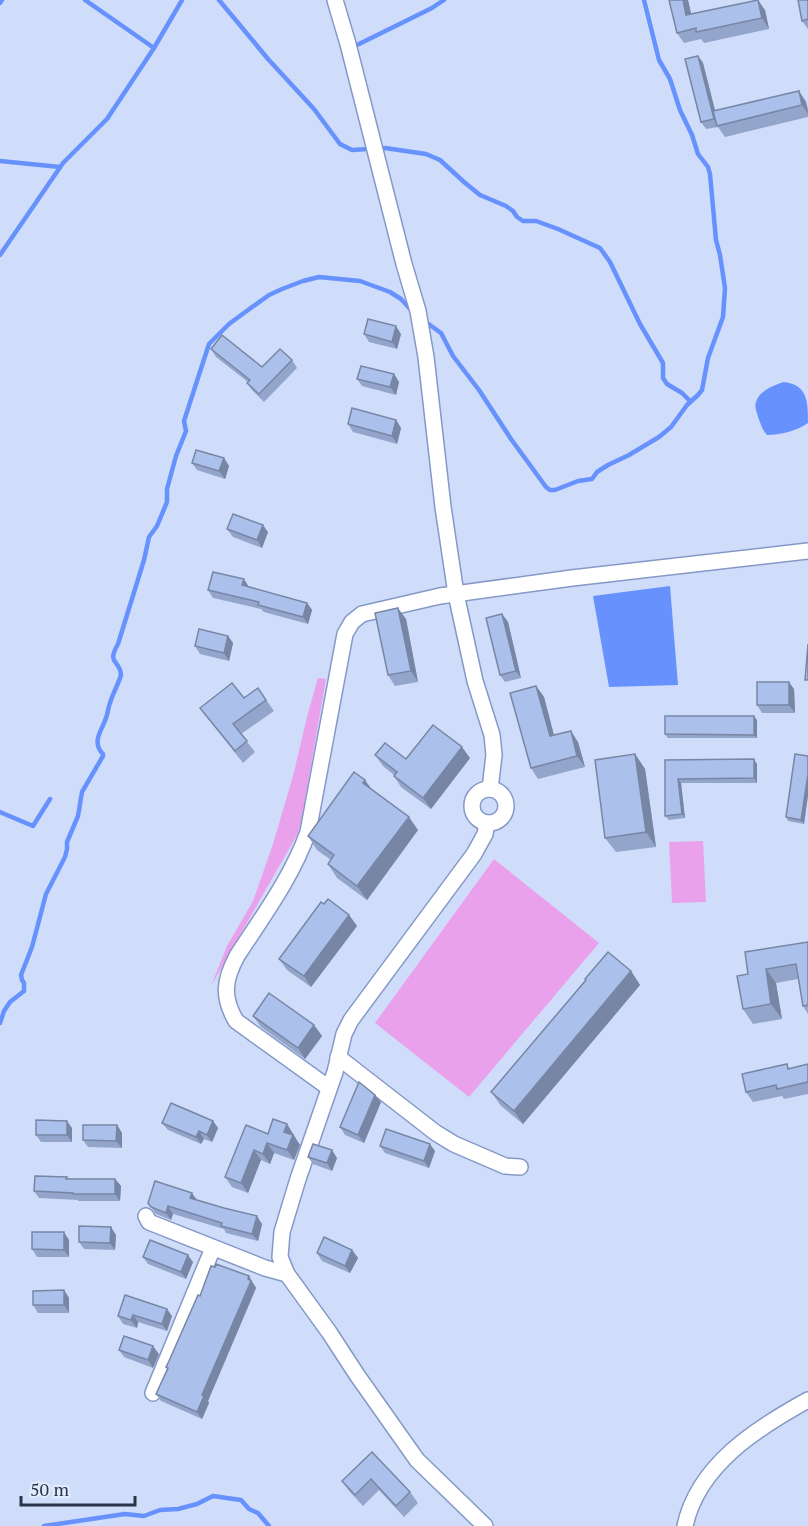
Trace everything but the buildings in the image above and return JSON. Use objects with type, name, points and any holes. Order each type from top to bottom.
[{"type":"street","points":[[335,0],[419,319],[456,594],[475,681],[492,735],[494,755],[490,789]]},
{"type":"street","points":[[329,1088],[236,1021],[229,1008],[226,984],[237,956],[292,870],[308,832],[339,662],[345,634],[352,622],[362,614],[440,596],[572,578],[808,551]]},
{"type":"street","points":[[490,789],[496,790],[506,804],[499,820],[488,823],[477,818],[472,808],[474,796],[490,789]]},
{"type":"street","points":[[485,1526],[417,1460],[287,1274],[280,1257],[282,1232],[329,1088],[344,1034],[351,1020],[474,854],[488,823]]},
{"type":"street","points":[[338,1057],[436,1133],[454,1144],[505,1166],[520,1167]]},
{"type":"street","points":[[146,1216],[149,1222],[265,1268],[287,1274]]},
{"type":"street","points":[[153,1393],[213,1248]]},
{"type":"street","points":[[685,1526],[688,1511],[707,1477],[725,1457],[763,1427],[808,1400]]},
{"type":"shaded area","points":[[318,678],[326,679],[297,835],[211,986],[227,946],[253,901],[273,844]]},
{"type":"shaded area","points":[[703,841],[706,902],[672,903],[669,842]]},
{"type":"shaded area","points":[[494,859],[599,943],[469,1097],[375,1023]]},
{"type":"water","points":[[784,382],[798,387],[805,396],[808,423],[788,432],[767,435],[755,408],[756,402],[764,392]]},
{"type":"water","points":[[670,586],[678,685],[609,687],[593,596]]},
{"type":"waterway","points":[[85,0],[154,48]]},
{"type":"waterway","points":[[0,255],[63,163],[107,119],[154,48],[182,0]]},
{"type":"waterway","points":[[219,0],[268,59],[314,109],[340,144],[352,150],[385,148],[426,154],[440,160],[480,195],[506,206],[523,221],[536,221],[600,248],[610,262],[640,324],[663,363],[663,378],[667,384],[690,401]]},
{"type":"waterway","points":[[355,46],[444,0]]},
{"type":"waterway","points":[[423,320],[441,333],[453,356],[550,490],[592,479],[597,472],[608,465],[659,437],[671,427],[687,405],[702,390],[708,358],[723,317],[725,288],[716,240],[710,174],[708,167],[698,154],[670,79],[659,60],[644,0]]},
{"type":"waterway","points":[[0,161],[60,167]]},
{"type":"waterway","points":[[0,1023],[10,1002],[24,991],[21,975],[32,947],[46,894],[65,857],[67,842],[78,816],[82,792],[103,756],[98,745],[98,736],[121,675],[113,655],[144,560],[149,537],[157,526],[167,502],[167,489],[186,431],[184,421],[209,344],[229,324],[269,295],[319,277],[360,281],[390,292],[401,299],[412,311]]},
{"type":"waterway","points":[[0,812],[33,826],[50,799]]},
{"type":"waterway","points":[[44,1526],[125,1514],[144,1516],[160,1510],[178,1509],[197,1504],[213,1496],[241,1500],[249,1509],[258,1513],[269,1526]]}]
